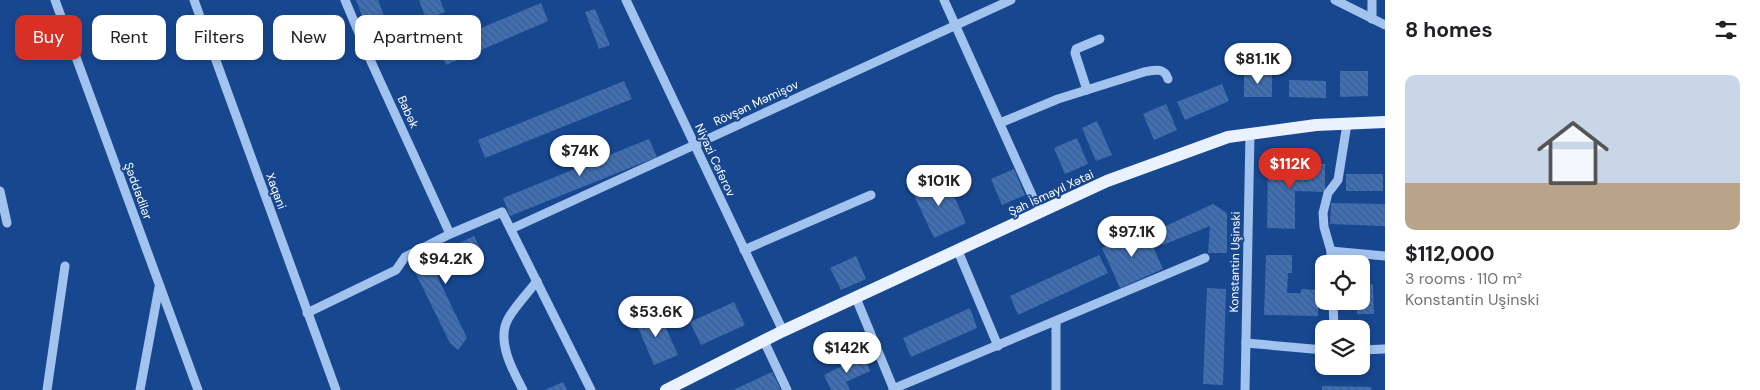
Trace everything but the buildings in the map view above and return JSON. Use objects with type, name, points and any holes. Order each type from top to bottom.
[{"type":"main road","name":"Şah İsmayıl Xətai","points":[[666,390],[783,332],[1108,181],[1228,138],[1316,125],[1385,122]]},
{"type":"street","name":"Şəddadilər","points":[[55,0],[198,390]]},
{"type":"street","name":"Xaqani","points":[[194,0],[336,390]]},
{"type":"street","name":"Babək","points":[[345,0],[368,55],[450,234]]},
{"type":"street","name":"Niyazi Cəfərov","points":[[626,0],[783,332]]},
{"type":"street","points":[[944,0],[1040,213]]},
{"type":"street","name":"Rövşən Məmişov","points":[[511,229],[1011,0]]},
{"type":"street","points":[[1335,0],[1385,25]]},
{"type":"street","points":[[1372,0],[1372,19]]},
{"type":"street","points":[[1087,90],[1075,53],[1076,49],[1100,39]]},
{"type":"street","points":[[1000,123],[1058,99],[1157,69],[1167,74],[1168,79]]},
{"type":"street","points":[[1330,255],[1323,213],[1328,193],[1338,180],[1348,124]]},
{"type":"street","name":"Konstantin Uşinski","points":[[1245,390],[1250,134]]},
{"type":"street","points":[[0,190],[7,223]]},
{"type":"street","points":[[744,250],[871,195]]},
{"type":"street","points":[[307,313],[396,270],[405,257],[450,234],[502,212],[591,390]]},
{"type":"street","points":[[958,251],[998,346]]},
{"type":"street","points":[[1330,251],[1385,256]]},
{"type":"street","points":[[856,298],[893,390],[1205,258]]},
{"type":"street","points":[[47,390],[64,266]]},
{"type":"street","points":[[523,390],[509,363],[504,337],[507,320],[537,281]]},
{"type":"street","points":[[140,390],[159,286]]},
{"type":"street","points":[[1056,322],[1056,390]]},
{"type":"street","points":[[764,341],[787,390]]},
{"type":"street","points":[[1246,344],[1315,349]]},
{"type":"street","points":[[1370,350],[1385,349]]}]
